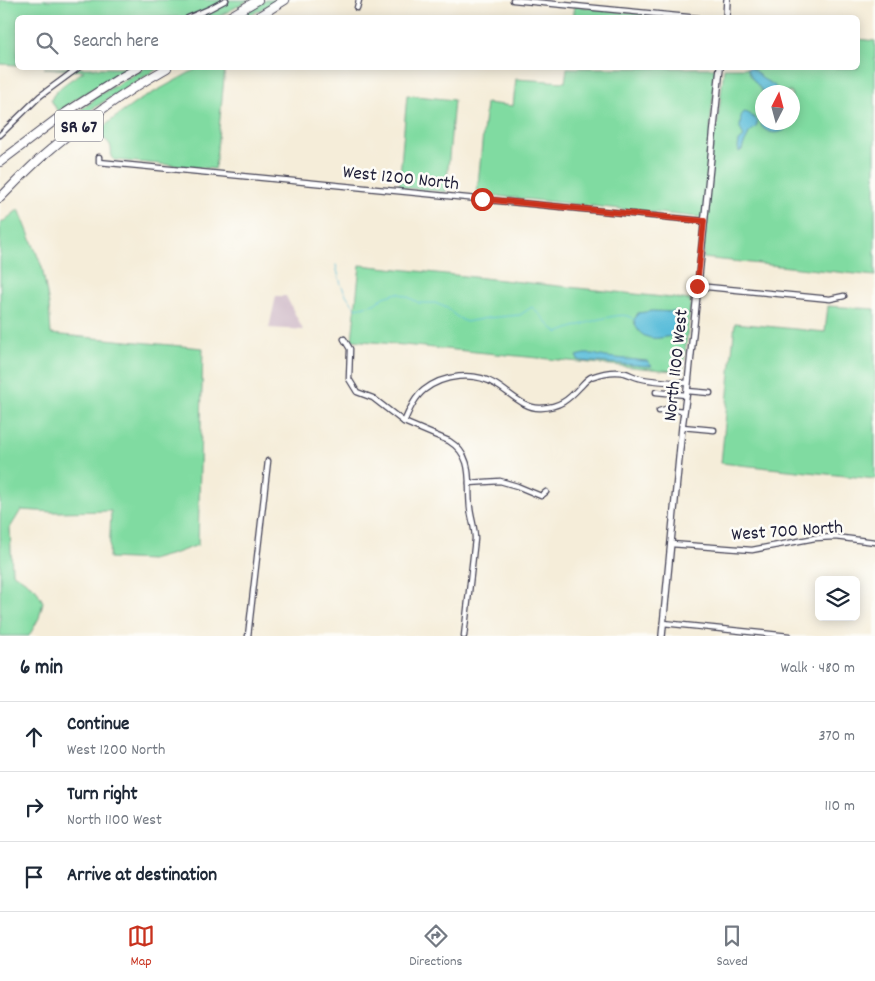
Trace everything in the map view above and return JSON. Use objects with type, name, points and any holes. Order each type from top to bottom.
[{"type":"highway","points":[[232,15],[258,0]]},
{"type":"highway","points":[[261,15],[285,0]]},
{"type":"highway","name":"SR 67","points":[[0,162],[62,114],[134,70]]},
{"type":"highway","name":"SR 67","points":[[0,198],[43,156],[76,129],[119,97],[164,70]]},
{"type":"street","points":[[195,15],[226,0]]},
{"type":"street","points":[[357,8],[359,0]]},
{"type":"street","points":[[513,0],[667,15]]},
{"type":"street","points":[[726,15],[728,0]]},
{"type":"street","points":[[0,135],[40,96],[75,70]]},
{"type":"street","name":"North 1100 West","points":[[662,636],[720,70]]},
{"type":"street","name":"West 1200 North","points":[[99,157],[99,162],[704,221]]},
{"type":"street","points":[[697,286],[830,299],[844,296]]},
{"type":"street","points":[[344,339],[350,349],[349,379],[357,392],[373,398],[404,422],[456,445],[468,463],[470,508],[475,539],[464,636]]},
{"type":"street","points":[[404,422],[413,403],[423,391],[440,380],[454,377],[469,376],[482,378],[494,383],[528,406],[539,408],[561,404],[589,378],[609,372],[624,373],[639,378],[688,383]]},
{"type":"street","points":[[656,392],[710,393]]},
{"type":"street","points":[[659,411],[666,409],[684,411]]},
{"type":"street","points":[[682,427],[714,430]]},
{"type":"street","points":[[248,636],[268,461]]},
{"type":"street","points":[[469,483],[500,481],[541,496],[546,492]]},
{"type":"street","name":"West 700 North","points":[[671,544],[752,550],[815,538],[835,537],[875,542]]},
{"type":"street","points":[[663,623],[789,636]]},
{"type":"shaded area","points":[[276,296],[286,296],[303,330],[269,328]]},
{"type":"green space","points":[[0,0],[249,0],[222,15],[15,15],[15,65],[0,64]]},
{"type":"green space","points":[[266,0],[278,0],[252,15],[240,15]]},
{"type":"green space","points":[[575,6],[656,15],[574,15]]},
{"type":"green space","points":[[860,39],[875,41],[875,276],[703,258],[707,218],[477,194],[486,103],[513,106],[516,79],[565,82],[567,70],[716,70],[710,128],[717,129],[724,70],[860,70]]},
{"type":"green space","points":[[71,70],[125,70],[58,112],[51,100],[53,95],[84,71]]},
{"type":"green space","points":[[142,70],[156,70],[69,125],[66,121],[94,100],[94,98]]},
{"type":"green space","points":[[194,70],[225,70],[215,169],[114,160],[111,157],[111,148],[108,142],[93,136],[138,101]]},
{"type":"green space","points":[[407,95],[454,100],[446,192],[399,187]]},
{"type":"green space","points":[[19,209],[42,267],[49,305],[51,334],[203,348],[198,545],[151,560],[109,558],[111,511],[54,512],[21,510],[10,528],[12,572],[36,589],[43,602],[39,618],[29,636],[0,636],[0,224]]},
{"type":"green space","points":[[360,265],[691,300],[683,372],[352,340]]},
{"type":"green space","points":[[828,306],[875,309],[875,479],[721,463],[735,323],[825,332]]},
{"type":"water","points":[[748,70],[754,70],[763,79],[774,85],[758,85]]},
{"type":"water","points":[[744,112],[755,119],[755,128],[749,133],[742,150],[739,152],[739,141],[744,137],[740,128],[741,116]]},
{"type":"water","points":[[766,130],[785,130],[776,133]]},
{"type":"water","points":[[652,311],[677,312],[680,316],[677,332],[670,336],[659,338],[649,338],[641,333],[634,320],[638,313]]},
{"type":"water","points":[[584,354],[647,361],[652,366],[578,360],[576,356]]},
{"type":"waterway","points":[[336,265],[343,288],[356,308],[374,304],[384,297],[397,293],[419,303],[435,303],[447,308],[466,322],[520,315],[532,307],[558,333],[582,324],[614,316],[628,316],[634,320]]},
{"type":"route","points":[[482,199],[704,221],[697,286]]}]
